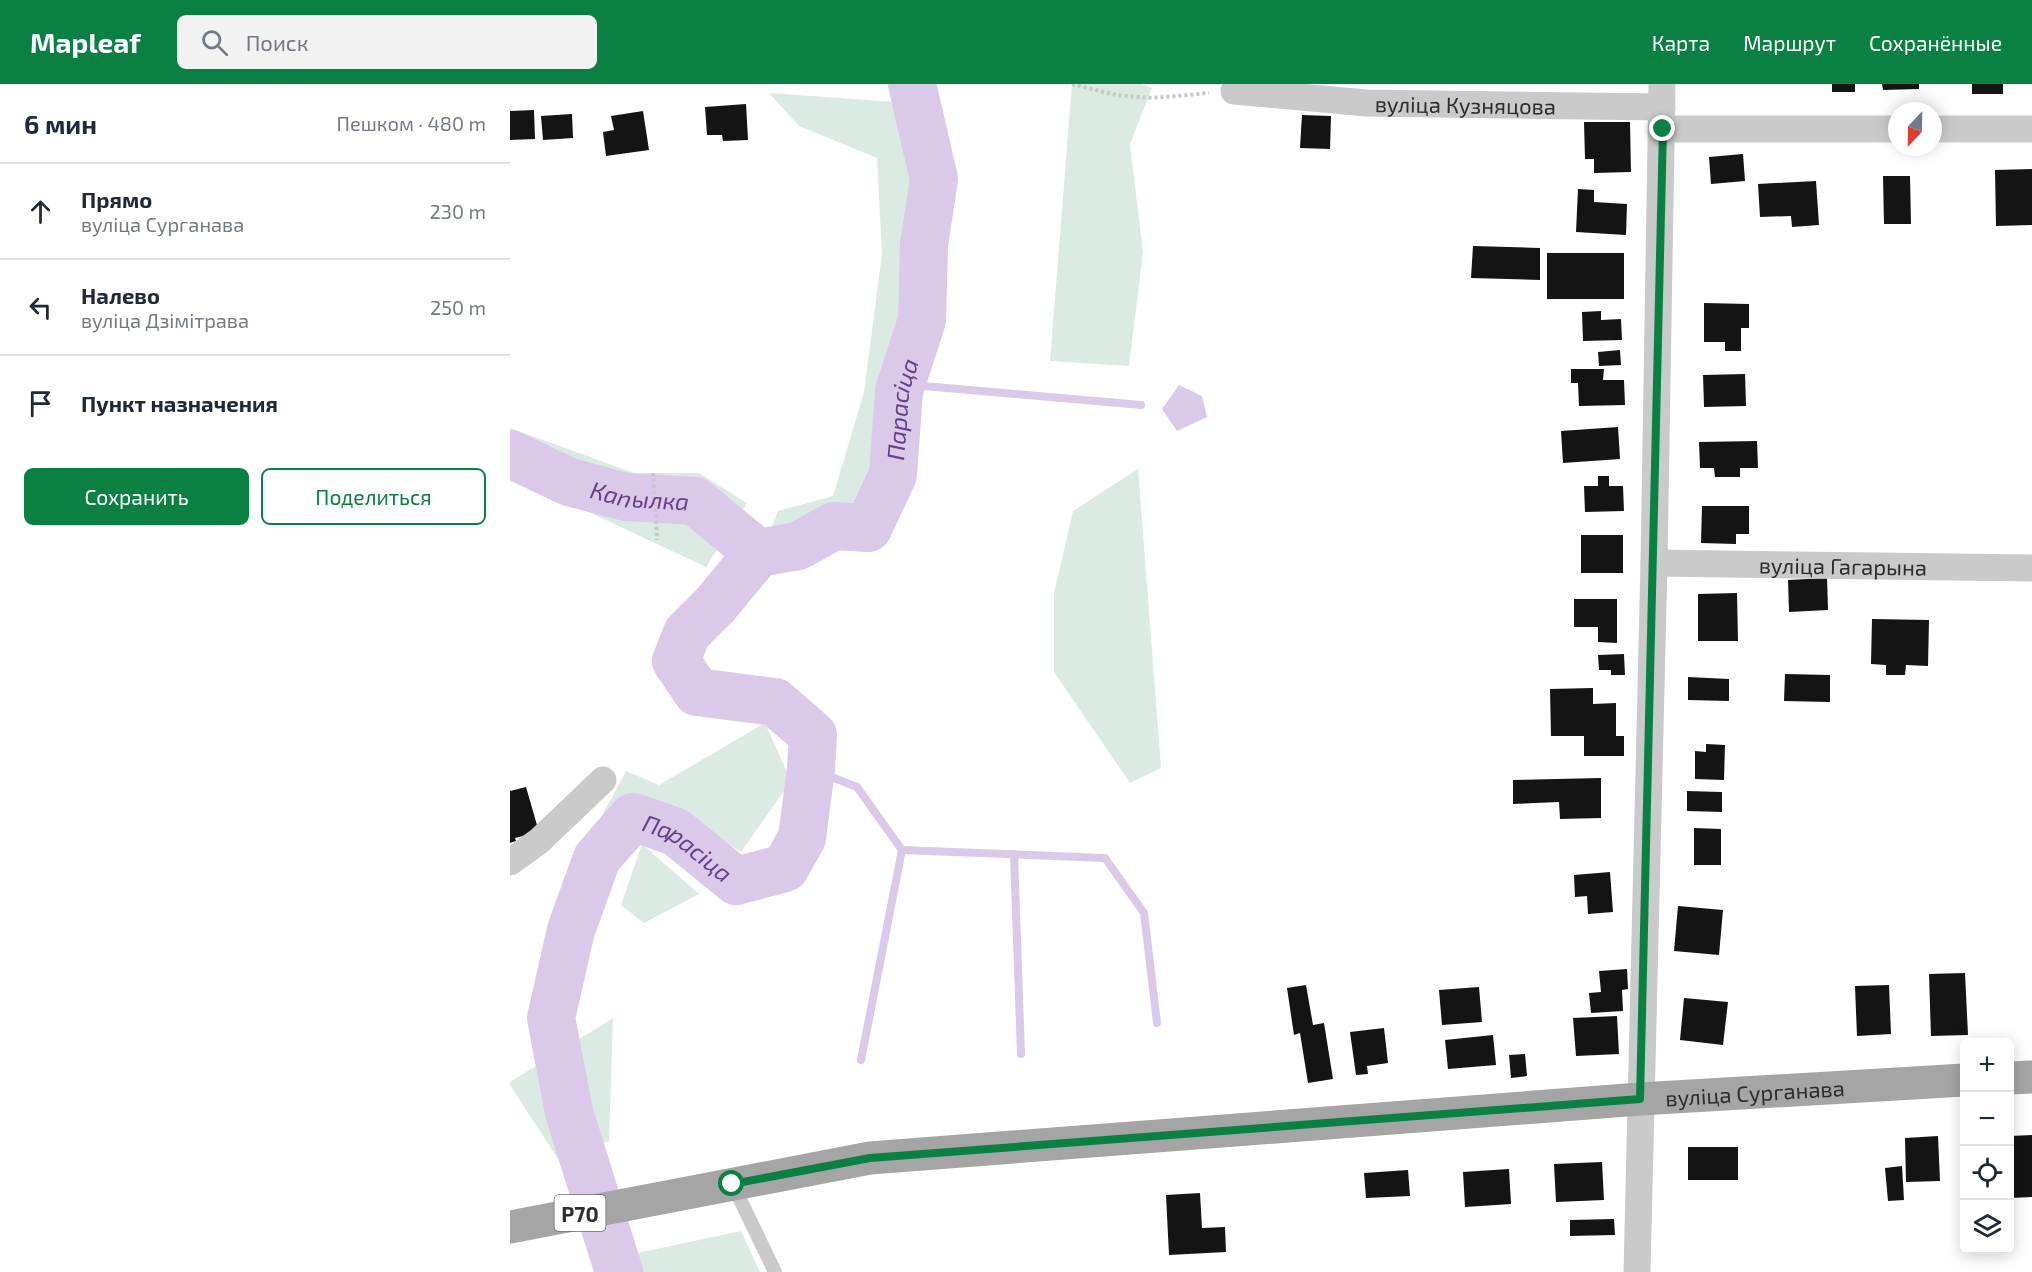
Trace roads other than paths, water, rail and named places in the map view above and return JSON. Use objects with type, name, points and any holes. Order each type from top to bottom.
[{"type":"main road","points":[[2014,1078],[2032,1077]]},
{"type":"main road","name":"вуліца Сурганава","points":[[510,1227],[870,1158],[1640,1099],[1960,1080]]},
{"type":"street","name":"вуліца Кузняцова","points":[[1234,91],[1366,103],[1662,107],[1888,128]]},
{"type":"street","points":[[1637,1272],[1662,107]]},
{"type":"street","points":[[1942,129],[2032,129]]},
{"type":"street","name":"вуліца Гагарына","points":[[1654,563],[2032,568]]},
{"type":"street","points":[[510,862],[539,841],[603,780]]},
{"type":"lane","points":[[732,1184],[775,1272]]},
{"type":"waterway","name":"Парасіца","points":[[619,1272],[569,1112],[551,1018],[571,930],[597,858],[633,817],[676,832],[736,881],[785,868],[802,838],[813,735],[775,702],[697,692],[676,661],[687,633],[716,604],[758,553],[798,546],[834,526],[868,528],[893,475],[899,391],[922,320],[924,245],[934,179],[912,84]]},
{"type":"waterway","points":[[901,384],[1141,405]]},
{"type":"waterway","name":"Капылка","points":[[510,454],[569,482],[626,497],[695,501],[758,553]]},
{"type":"waterway","points":[[811,769],[857,787],[902,850],[1105,858],[1144,913],[1157,1023]]},
{"type":"waterway","points":[[861,1060],[902,850]]},
{"type":"waterway","points":[[1014,854],[1021,1054]]}]
